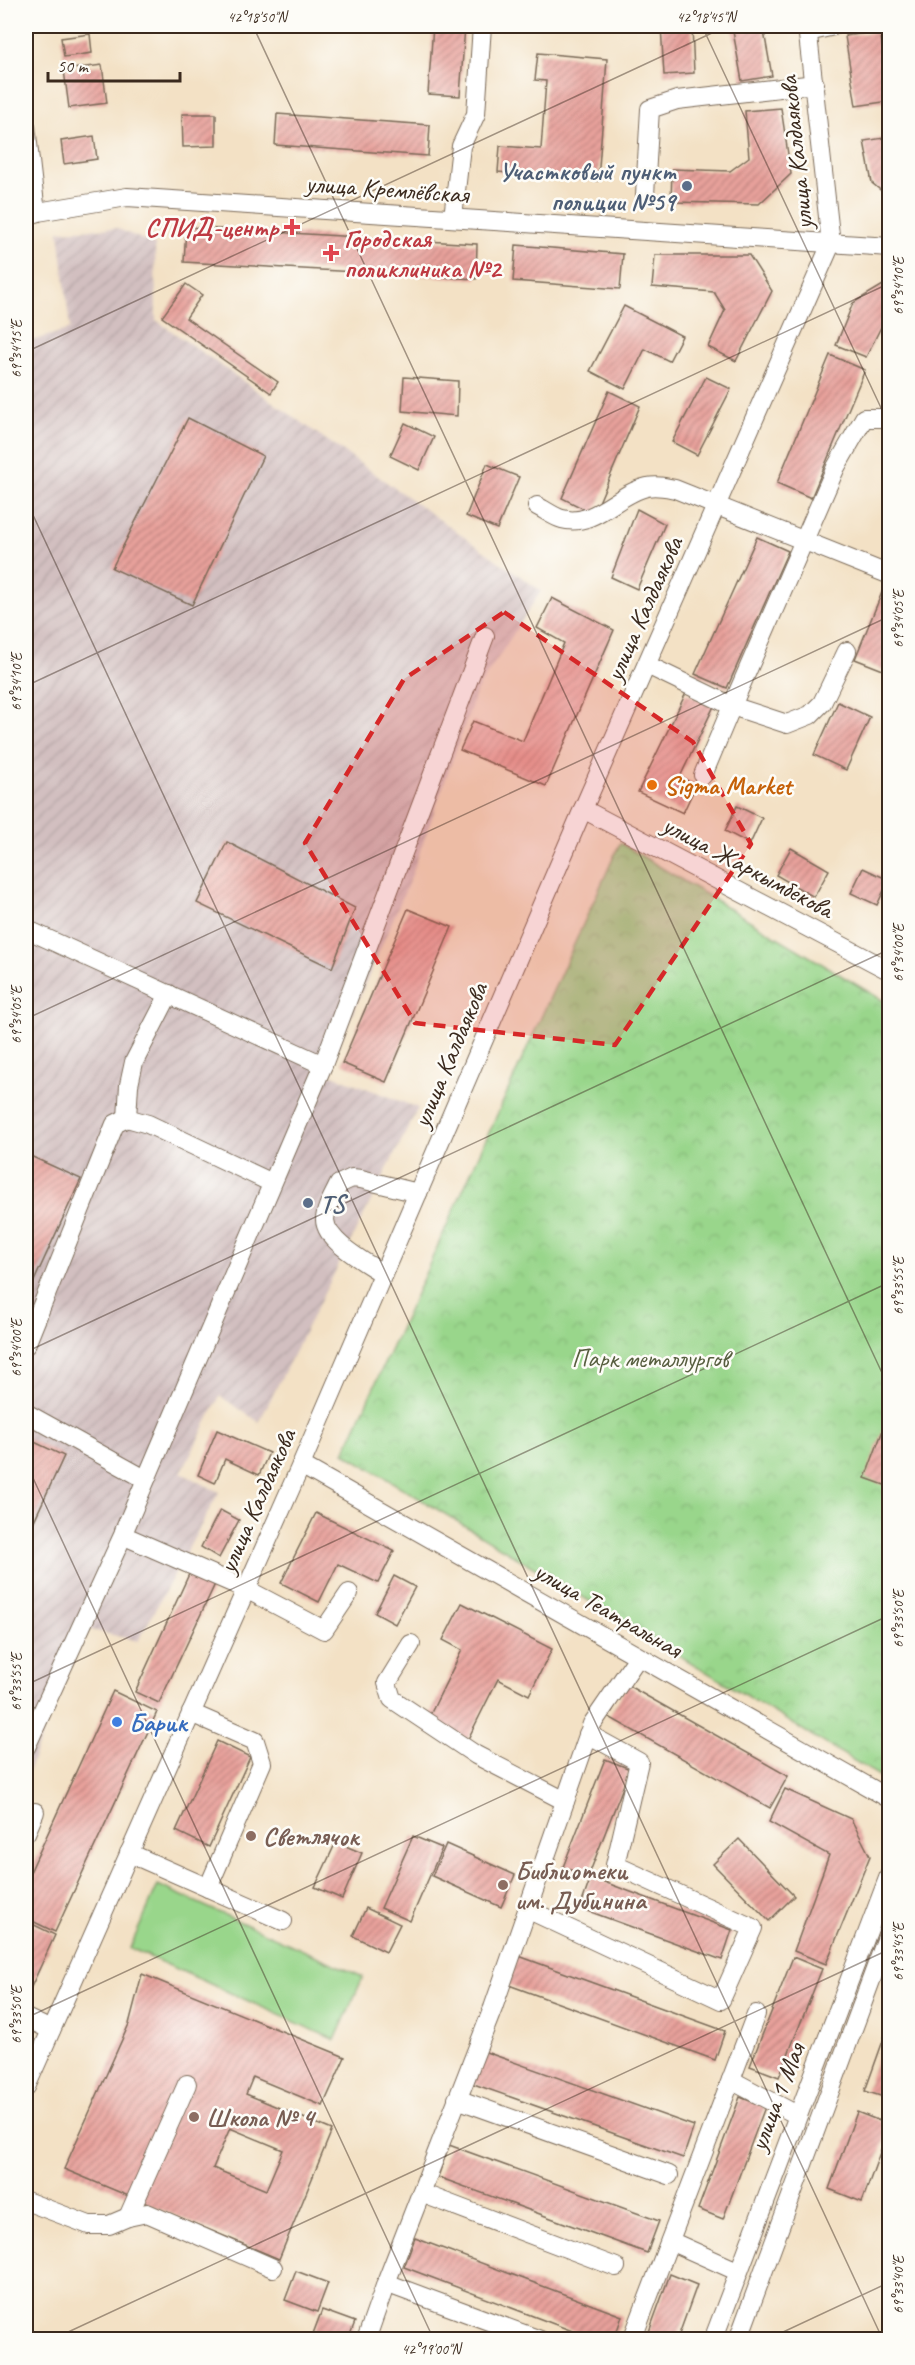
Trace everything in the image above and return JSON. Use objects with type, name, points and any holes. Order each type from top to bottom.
[{"type":"street","points":[[453,218],[460,146],[476,114],[482,26]]},
{"type":"street","points":[[808,29],[834,26]]},
{"type":"street","name":"улица Калдаякова","points":[[26,2087],[301,1465],[583,809],[831,244],[808,29]]},
{"type":"street","points":[[645,195],[650,109],[677,100],[815,84]]},
{"type":"street","points":[[26,126],[31,213]]},
{"type":"street","name":"улица Кремлёвская","points":[[31,213],[127,197],[890,247]]},
{"type":"street","points":[[703,775],[836,467],[864,418],[890,418]]},
{"type":"street","points":[[537,506],[562,519],[578,520],[591,516],[635,491],[656,486],[675,489],[890,575]]},
{"type":"street","points":[[26,1747],[124,1533],[322,1065],[485,636]]},
{"type":"street","points":[[647,665],[732,706],[787,724],[810,715],[822,703],[847,651]]},
{"type":"street","name":"улица Жаркымбекова","points":[[583,809],[890,971]]},
{"type":"street","points":[[26,929],[322,1065]]},
{"type":"street","points":[[127,1118],[129,1085],[134,1062],[169,994]]},
{"type":"street","points":[[26,1345],[31,1314],[115,1124],[127,1118],[148,1124],[272,1183]]},
{"type":"street","points":[[383,1275],[334,1240],[328,1230],[325,1220],[335,1193],[339,1184],[352,1178],[418,1193]]},
{"type":"street","points":[[26,1413],[145,1479]]},
{"type":"street","name":"улица Театральная","points":[[301,1465],[890,1799]]},
{"type":"street","points":[[124,1533],[127,1537],[246,1589],[324,1630],[349,1593]]},
{"type":"street","points":[[411,1644],[387,1683],[392,1699],[476,1755],[565,1801]]},
{"type":"street","points":[[366,2340],[527,1909],[588,1734],[592,1724],[638,1657]]},
{"type":"street","points":[[191,1713],[255,1741],[262,1763],[208,1888]]},
{"type":"street","points":[[527,1909],[721,2000],[753,1928],[615,1865],[639,1762],[588,1734]]},
{"type":"street","points":[[26,1833],[35,1812]]},
{"type":"street","points":[[129,1853],[283,1921]]},
{"type":"street","name":"улица 1 Мая","points":[[712,2340],[890,1874]]},
{"type":"street","name":"улица 1 Мая","points":[[738,2340],[883,1966],[890,1929]]},
{"type":"street","points":[[633,2340],[756,2014]]},
{"type":"street","points":[[26,2018],[51,2030]]},
{"type":"street","points":[[731,2080],[797,2115]]},
{"type":"street","points":[[128,2217],[187,2084]]},
{"type":"street","points":[[457,2099],[669,2175]]},
{"type":"street","points":[[421,2193],[616,2267]]},
{"type":"street","points":[[26,2201],[89,2225],[109,2226],[128,2217],[147,2213],[273,2268]]},
{"type":"street","points":[[670,2241],[737,2271]]},
{"type":"street","points":[[386,2283],[540,2340]]},
{"type":"highlighted area","points":[[504,612],[693,742],[751,844],[615,1045],[415,1023],[305,843],[404,679]]},
{"type":"shaded area","points":[[116,228],[155,245],[156,320],[541,591],[477,690],[411,877],[327,1073],[418,1108],[259,1422],[220,1396],[181,1473],[219,1492],[138,1641],[83,1628],[26,1777],[26,343],[70,329],[59,231]]},
{"type":"green space","name":"Парк металлургов","points":[[620,843],[889,1004],[889,1782],[344,1453]]},
{"type":"green space","points":[[158,1885],[363,1977],[335,2040],[130,1948]]},
{"type":"building","points":[[433,26],[465,26],[460,96],[428,94]]},
{"type":"building","points":[[661,26],[692,26],[694,73],[664,75]]},
{"type":"building","points":[[732,26],[763,26],[772,76],[742,81]]},
{"type":"building","points":[[880,31],[890,101],[856,106],[845,36]]},
{"type":"building","points":[[90,34],[92,53],[64,57],[61,38]]},
{"type":"building","points":[[538,53],[607,59],[598,181],[498,172],[500,146],[541,149],[546,81],[535,80]]},
{"type":"building","points":[[102,65],[107,103],[69,108],[64,70]]},
{"type":"building","points":[[781,108],[791,174],[759,204],[671,202],[672,169],[730,171],[749,157],[745,111]]},
{"type":"building","points":[[182,114],[216,114],[216,146],[183,147]]},
{"type":"building","points":[[277,114],[430,125],[428,156],[275,145]]},
{"type":"building","points":[[94,136],[97,159],[64,164],[61,141]]},
{"type":"building","points":[[890,137],[890,198],[872,183],[864,141]]},
{"type":"building","name":"Городская поликлиника №2","points":[[186,227],[477,244],[476,279],[184,262]]},
{"type":"building","points":[[516,245],[623,254],[620,289],[513,281]]},
{"type":"building","points":[[655,255],[749,255],[772,291],[736,361],[708,347],[725,310],[714,292],[652,287]]},
{"type":"building","points":[[186,284],[202,295],[186,318],[278,382],[271,393],[162,317]]},
{"type":"building","points":[[883,285],[890,285],[890,321],[881,327],[866,357],[836,345],[853,303]]},
{"type":"building","points":[[624,306],[682,336],[669,361],[645,349],[625,389],[590,371]]},
{"type":"building","points":[[830,355],[865,370],[811,498],[777,483]]},
{"type":"building","points":[[404,377],[458,381],[457,416],[402,411]]},
{"type":"building","points":[[706,377],[731,389],[697,455],[672,442]]},
{"type":"building","points":[[609,391],[640,406],[594,514],[562,498]]},
{"type":"building","points":[[188,418],[263,456],[192,605],[112,568]]},
{"type":"building","points":[[405,423],[434,437],[419,470],[390,456]]},
{"type":"building","points":[[487,464],[519,477],[497,529],[466,516]]},
{"type":"building","points":[[637,509],[665,524],[637,589],[611,577]]},
{"type":"building","points":[[757,537],[788,551],[727,688],[695,674]]},
{"type":"building","points":[[885,585],[890,587],[890,667],[888,672],[855,659]]},
{"type":"building","points":[[552,598],[614,630],[546,786],[460,750],[473,721],[523,741],[564,643],[537,628]]},
{"type":"building","points":[[686,693],[714,706],[680,777],[696,785],[683,813],[638,792]]},
{"type":"building","points":[[838,702],[870,717],[846,770],[814,755]]},
{"type":"building","points":[[737,806],[762,818],[750,844],[725,831]]},
{"type":"building","points":[[227,842],[355,908],[332,968],[197,903]]},
{"type":"building","points":[[791,848],[829,870],[814,897],[776,875]]},
{"type":"building","points":[[863,868],[889,880],[877,905],[851,893]]},
{"type":"building","points":[[408,909],[452,927],[386,1082],[342,1063]]},
{"type":"building","points":[[26,1154],[81,1179],[34,1281],[26,1277]]},
{"type":"building","points":[[890,1414],[890,1487],[865,1478]]},
{"type":"building","points":[[217,1430],[269,1453],[259,1475],[225,1459],[215,1483],[198,1475]]},
{"type":"building","points":[[26,1438],[64,1456],[26,1538]]},
{"type":"building","points":[[220,1510],[239,1520],[219,1558],[201,1547]]},
{"type":"building","points":[[316,1513],[394,1551],[378,1583],[338,1564],[319,1602],[281,1583]]},
{"type":"building","points":[[190,1572],[215,1584],[159,1703],[135,1692]]},
{"type":"building","points":[[394,1576],[415,1587],[395,1624],[375,1613]]},
{"type":"building","points":[[462,1603],[552,1649],[529,1695],[498,1679],[468,1739],[428,1719],[462,1650],[443,1640]]},
{"type":"building","points":[[627,1685],[788,1776],[770,1808],[609,1717]]},
{"type":"building","points":[[113,1691],[157,1712],[55,1932],[26,1918],[26,1881]]},
{"type":"building","points":[[217,1741],[250,1757],[209,1847],[176,1831]]},
{"type":"building","points":[[605,1759],[630,1769],[588,1877],[563,1867]]},
{"type":"building","points":[[785,1789],[851,1819],[870,1856],[826,1964],[794,1951],[829,1855],[769,1822]]},
{"type":"building","points":[[413,1836],[442,1848],[410,1921],[381,1908]]},
{"type":"building","points":[[739,1839],[794,1896],[769,1921],[713,1864]]},
{"type":"building","points":[[336,1842],[362,1853],[342,1899],[315,1887]]},
{"type":"building","points":[[446,1844],[515,1875],[501,1907],[432,1876]]},
{"type":"building","points":[[591,1877],[732,1930],[722,1960],[580,1908]]},
{"type":"building","points":[[366,1908],[400,1924],[386,1952],[353,1936]]},
{"type":"building","points":[[26,1921],[55,1935],[26,1998]]},
{"type":"building","points":[[516,1955],[725,2031],[715,2060],[506,1984]]},
{"type":"building","points":[[793,1957],[822,1969],[779,2077],[750,2066]]},
{"type":"building","name":"Школа № 4","points":[[142,1974],[345,2057],[323,2106],[253,2077],[246,2094],[332,2130],[279,2259],[64,2169],[129,2024]],"holes":[[[230,2128],[283,2150],[266,2190],[213,2168]]]},
{"type":"building","points":[[890,2024],[890,2099],[865,2091]]},
{"type":"building","points":[[480,2050],[694,2126],[683,2158],[468,2082]]},
{"type":"building","points":[[740,2097],[765,2107],[723,2219],[698,2209]]},
{"type":"building","points":[[857,2112],[890,2125],[862,2202],[829,2189]]},
{"type":"building","points":[[449,2145],[659,2221],[647,2253],[438,2177]]},
{"type":"building","points":[[415,2238],[622,2316],[614,2340],[596,2340],[404,2267]]},
{"type":"building","points":[[296,2271],[328,2283],[317,2312],[285,2300]]},
{"type":"building","points":[[670,2274],[697,2285],[677,2340],[646,2340]]},
{"type":"building","points":[[322,2310],[355,2322],[348,2340],[311,2339]]},
{"type":"place","name":"Участковый пункт полиции №59","points":[[687,186]]},
{"type":"place","name":"СПИД-центр","points":[[292,227]]},
{"type":"place","name":"Городская поликлиника №2","points":[[331,253]]},
{"type":"place","name":"Sigma Market","points":[[652,785]]},
{"type":"place","name":"TS","points":[[308,1203]]},
{"type":"place","name":"Барик","points":[[117,1722]]},
{"type":"place","name":"Светлячок","points":[[251,1836]]},
{"type":"place","name":"Библиотеки им. Дубинина","points":[[503,1885]]},
{"type":"place","name":"Школа № 4","points":[[194,2117]]}]
